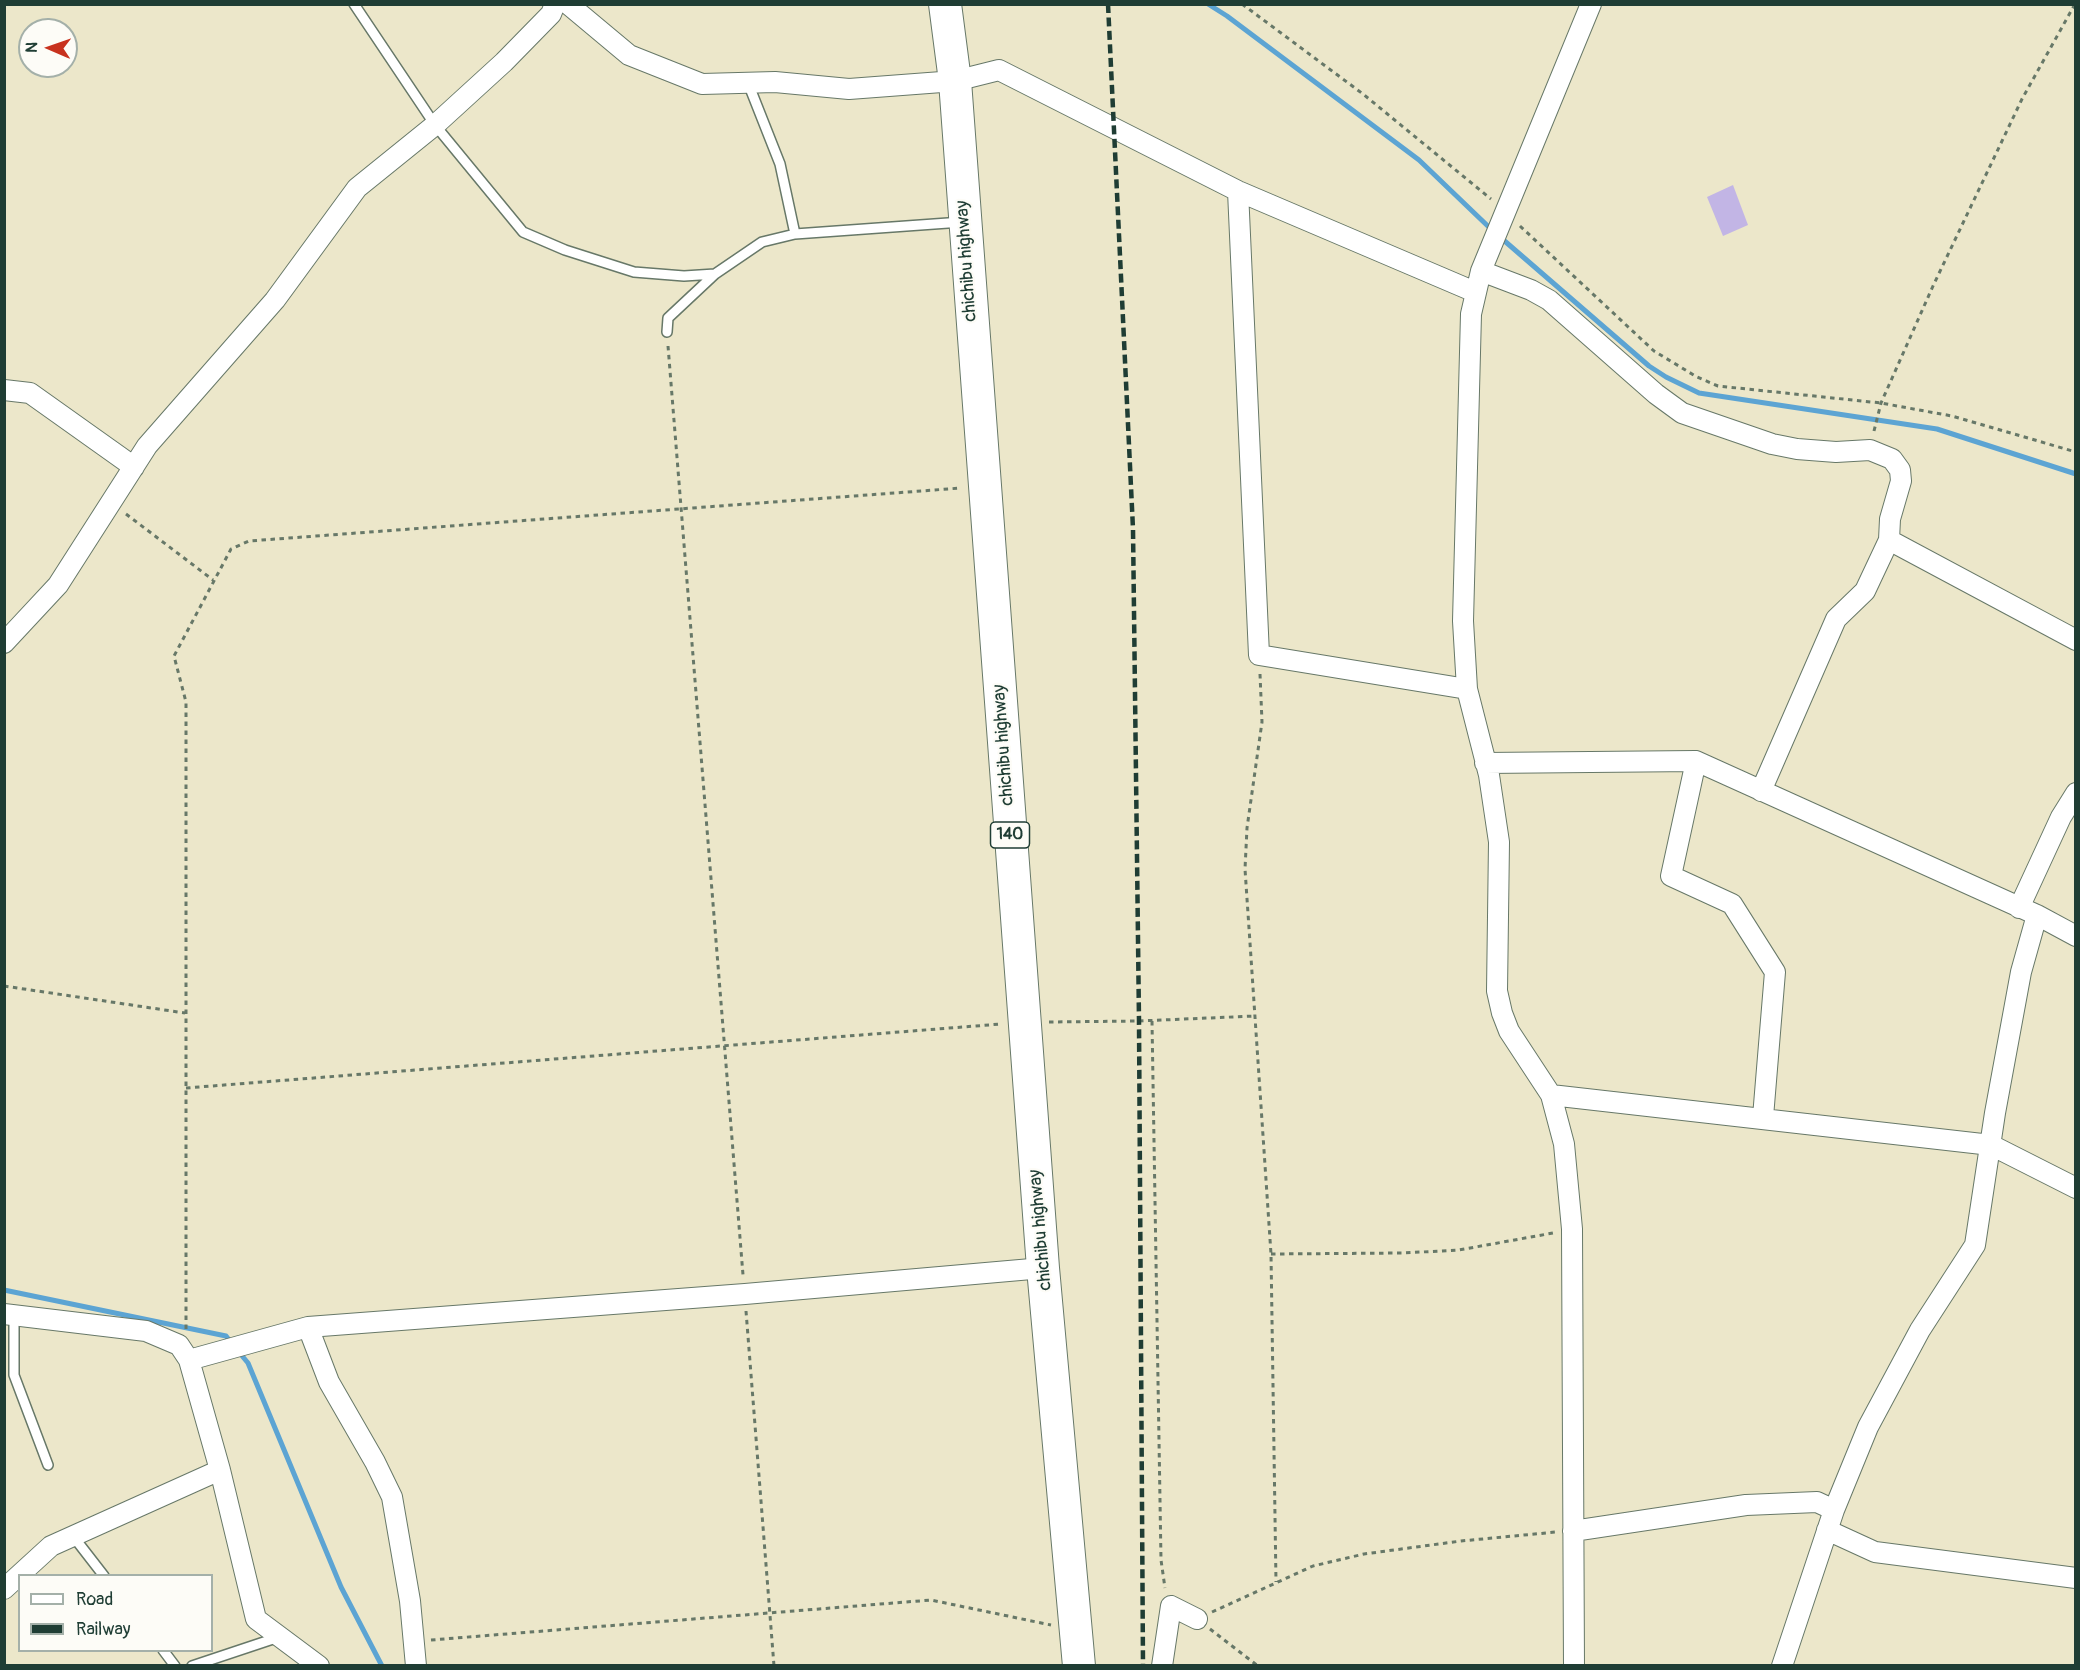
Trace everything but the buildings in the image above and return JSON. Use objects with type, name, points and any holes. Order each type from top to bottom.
[{"type":"highway","name":"chichibu highway","points":[[945,4],[955,81],[1043,1268],[1079,1665]]},
{"type":"street","points":[[4,643],[58,585],[147,446],[275,300],[357,188],[435,125],[504,62],[551,14],[555,4]]},
{"type":"street","points":[[568,4],[629,55],[702,84],[774,82],[849,89],[955,81],[999,70],[1238,191],[1475,292]]},
{"type":"street","points":[[1574,1665],[1572,1229],[1564,1144],[1551,1095],[1509,1032],[1497,991],[1499,842],[1495,807],[1467,689],[1463,621],[1471,326],[1475,292],[1481,270],[1592,4]]},
{"type":"street","points":[[1238,191],[1259,655],[1467,689]]},
{"type":"street","points":[[1481,270],[1531,290],[1549,300],[1656,394],[1682,412],[1772,444],[1797,449],[1836,452],[1870,450],[1892,459],[1900,470],[1901,481],[1890,519],[1888,540],[1864,591],[1836,619],[1761,791]]},
{"type":"street","points":[[4,390],[30,393],[134,467]]},
{"type":"street","points":[[1888,540],[2076,640]]},
{"type":"street","points":[[1485,763],[1696,761],[2028,911],[2076,936]]},
{"type":"street","points":[[1696,761],[1671,876],[1732,904],[1775,972],[1763,1118]]},
{"type":"street","points":[[1782,1665],[1834,1510],[1873,1417],[1920,1330],[1975,1245],[2021,972],[2028,911],[2061,817],[2076,793]]},
{"type":"street","points":[[1551,1095],[1991,1145],[2076,1188]]},
{"type":"street","points":[[189,1360],[308,1327],[745,1294],[1043,1268]]},
{"type":"street","points":[[9,1315],[146,1331],[179,1345],[189,1360],[220,1470],[256,1619],[320,1665]]},
{"type":"street","points":[[308,1327],[329,1382],[375,1462],[392,1497],[410,1601],[416,1665]]},
{"type":"street","points":[[20,1574],[51,1546],[220,1470]]},
{"type":"street","points":[[1573,1531],[1746,1505],[1817,1502],[1834,1510]]},
{"type":"street","points":[[1827,1530],[1875,1551],[2076,1578]]},
{"type":"street","points":[[4,1589],[18,1576]]},
{"type":"street","points":[[1162,1665],[1171,1606],[1197,1619]]},
{"type":"lane","points":[[354,4],[435,125],[522,231],[565,250],[634,272],[684,276],[715,274]]},
{"type":"lane","points":[[748,83],[780,164],[795,234]]},
{"type":"lane","points":[[667,332],[668,318],[715,274],[762,242],[795,234],[964,222]]},
{"type":"lane","points":[[9,1315],[14,1375],[48,1465]]},
{"type":"lane","points":[[73,1536],[103,1574]]},
{"type":"lane","points":[[192,1665],[280,1637]]},
{"type":"lane","points":[[165,1652],[175,1665]]},
{"type":"path","points":[[1242,4],[1363,94],[1506,212],[1654,351],[1697,377],[1718,386],[1881,403],[1952,416],[2076,452]]},
{"type":"path","points":[[1870,450],[1881,403],[1933,286],[2022,99],[2075,4]]},
{"type":"path","points":[[667,332],[774,1665]]},
{"type":"path","points":[[189,1360],[186,1329],[186,702],[174,656],[231,549],[249,541],[984,486]]},
{"type":"path","points":[[111,503],[213,580]]},
{"type":"path","points":[[1259,655],[1262,722],[1247,828],[1245,869],[1271,1254],[1276,1582]]},
{"type":"path","points":[[4,986],[185,1013]]},
{"type":"path","points":[[186,1088],[1024,1022],[1152,1021],[1255,1016]]},
{"type":"path","points":[[1152,1021],[1161,1560],[1163,1582],[1171,1606]]},
{"type":"path","points":[[1271,1254],[1460,1250],[1572,1229]]},
{"type":"path","points":[[1258,1665],[1197,1619],[1313,1566],[1364,1554],[1461,1540],[1573,1531]]},
{"type":"path","points":[[415,1641],[932,1600],[1076,1630]]},
{"type":"waterway","points":[[1208,4],[1419,160],[1493,231]]},
{"type":"waterway","points":[[1500,237],[1649,366],[1699,393],[1937,429],[2076,474]]},
{"type":"waterway","points":[[4,1290],[226,1336],[232,1344]]},
{"type":"waterway","points":[[238,1351],[248,1363],[341,1587],[382,1666]]},
{"type":"railway","points":[[1108,4],[1133,529],[1143,1666]]}]
